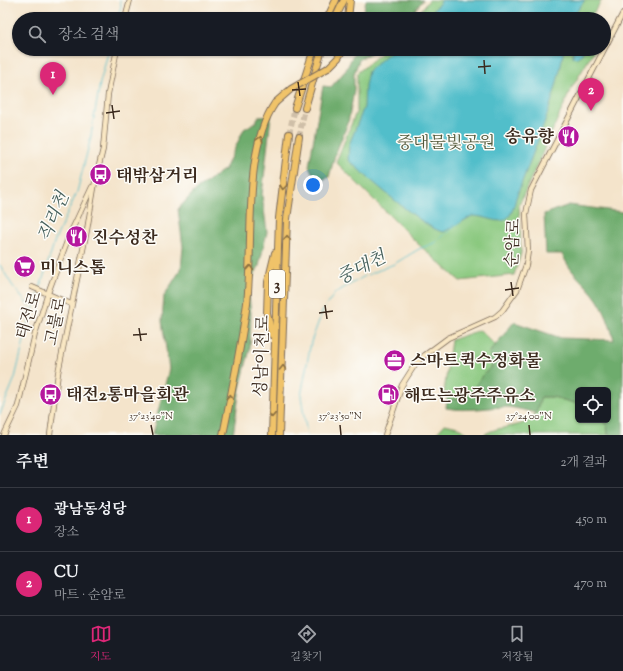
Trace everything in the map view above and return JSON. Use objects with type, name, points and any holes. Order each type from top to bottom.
[{"type":"highway","points":[[330,12],[336,0]]},
{"type":"highway","points":[[338,12],[344,0]]},
{"type":"highway","points":[[349,12],[350,0]]},
{"type":"highway","points":[[295,108],[312,56]]},
{"type":"highway","points":[[305,108],[320,56]]},
{"type":"highway","points":[[223,435],[247,303],[250,262],[252,186],[255,161],[263,128],[275,103],[291,89],[328,68],[339,56]]},
{"type":"highway","name":"성남이천로","points":[[272,435],[279,218],[289,134]]},
{"type":"highway","name":"성남이천로","points":[[279,435],[287,219],[299,137]]},
{"type":"highway","points":[[274,372],[272,329],[267,313],[268,282],[273,264],[279,218]]},
{"type":"street","points":[[127,12],[130,0]]},
{"type":"street","name":"순암로","points":[[611,36],[623,13]]},
{"type":"street","name":"고불로","points":[[50,435],[58,373],[87,230],[95,182],[103,149],[108,94],[116,56]]},
{"type":"street","name":"순암로","points":[[385,435],[402,385],[416,363],[425,354],[448,338],[495,317],[502,311],[517,290],[526,265],[528,251],[526,214],[531,190],[601,56]]},
{"type":"street","name":"태전로","points":[[5,433],[20,398],[46,292],[69,236],[95,182]]},
{"type":"street","points":[[32,287],[71,304]]},
{"type":"green space","points":[[366,0],[423,0],[414,12],[363,12]]},
{"type":"green space","points":[[429,0],[602,0],[594,12],[420,12]]},
{"type":"green space","points":[[353,56],[366,56],[359,60],[354,74],[354,91],[348,123],[335,155],[329,177],[324,179],[314,176],[309,166],[323,86],[331,87],[346,70]]},
{"type":"green space","name":"중대물빛공원","points":[[378,56],[591,56],[571,89],[519,205],[521,253],[514,275],[460,281],[417,243],[336,162],[357,110],[357,73]]},
{"type":"green space","points":[[271,116],[262,195],[267,232],[259,266],[248,287],[251,313],[250,349],[240,388],[233,435],[152,435],[169,369],[162,321],[164,296],[181,269],[183,247],[178,209],[197,189],[225,169],[244,129],[256,122],[258,117]]},
{"type":"green space","points":[[569,205],[623,212],[623,435],[608,435],[605,423],[611,423],[611,387],[575,387],[575,403],[553,397],[541,397],[536,413],[508,407],[470,409],[446,408],[447,398],[463,398],[492,367],[489,353],[514,322],[561,338],[614,340],[610,326],[601,306],[593,294],[571,269],[562,254],[546,254],[544,214]]},
{"type":"green space","points":[[480,330],[495,345],[489,353],[492,367],[486,372],[469,394],[463,398],[447,398],[444,393],[451,340]]},
{"type":"green space","points":[[541,397],[553,397],[575,403],[575,423],[605,423],[608,435],[484,435],[497,429],[526,422],[532,418],[536,412]]},
{"type":"green space","points":[[445,424],[458,427],[470,435],[435,435]]},
{"type":"water","points":[[442,0],[585,0],[576,12],[432,12]]},
{"type":"water","name":"중대물빛공원","points":[[386,56],[563,56],[556,87],[544,125],[513,209],[505,220],[500,221],[472,216],[444,232],[436,229],[424,223],[411,213],[348,160],[349,145],[364,107],[365,86],[368,71]]},
{"type":"waterway","name":"직리천","points":[[119,12],[121,6],[120,0]]},
{"type":"waterway","name":"직리천","points":[[40,288],[55,240],[77,192],[90,141],[100,83],[107,56]]},
{"type":"waterway","name":"중대천","points":[[307,435],[301,396],[311,342],[323,310],[335,293],[365,276],[394,264],[419,249],[434,243],[462,221]]},
{"type":"waterway","points":[[0,265],[12,285],[32,310]]},
{"type":"waterway","name":"직리천","points":[[0,414],[15,378],[28,324],[39,293]]},
{"type":"tunnel","points":[[289,134],[295,108]]},
{"type":"tunnel","points":[[299,137],[305,108]]},
{"type":"place","name":"광남동성당","points":[[53,95]]},
{"type":"place","name":"CU","points":[[591,111]]},
{"type":"place","name":"송유향","points":[[569,136]]},
{"type":"place","name":"태밖삼거리","points":[[100,175]]},
{"type":"place","name":"진수성찬","points":[[76,237]]},
{"type":"place","name":"미니스톱","points":[[25,267]]},
{"type":"place","name":"스마트퀵수정화물","points":[[394,360]]},
{"type":"place","name":"태전2통마을회관","points":[[51,394]]},
{"type":"place","name":"해뜨는광주주유소","points":[[388,395]]}]
